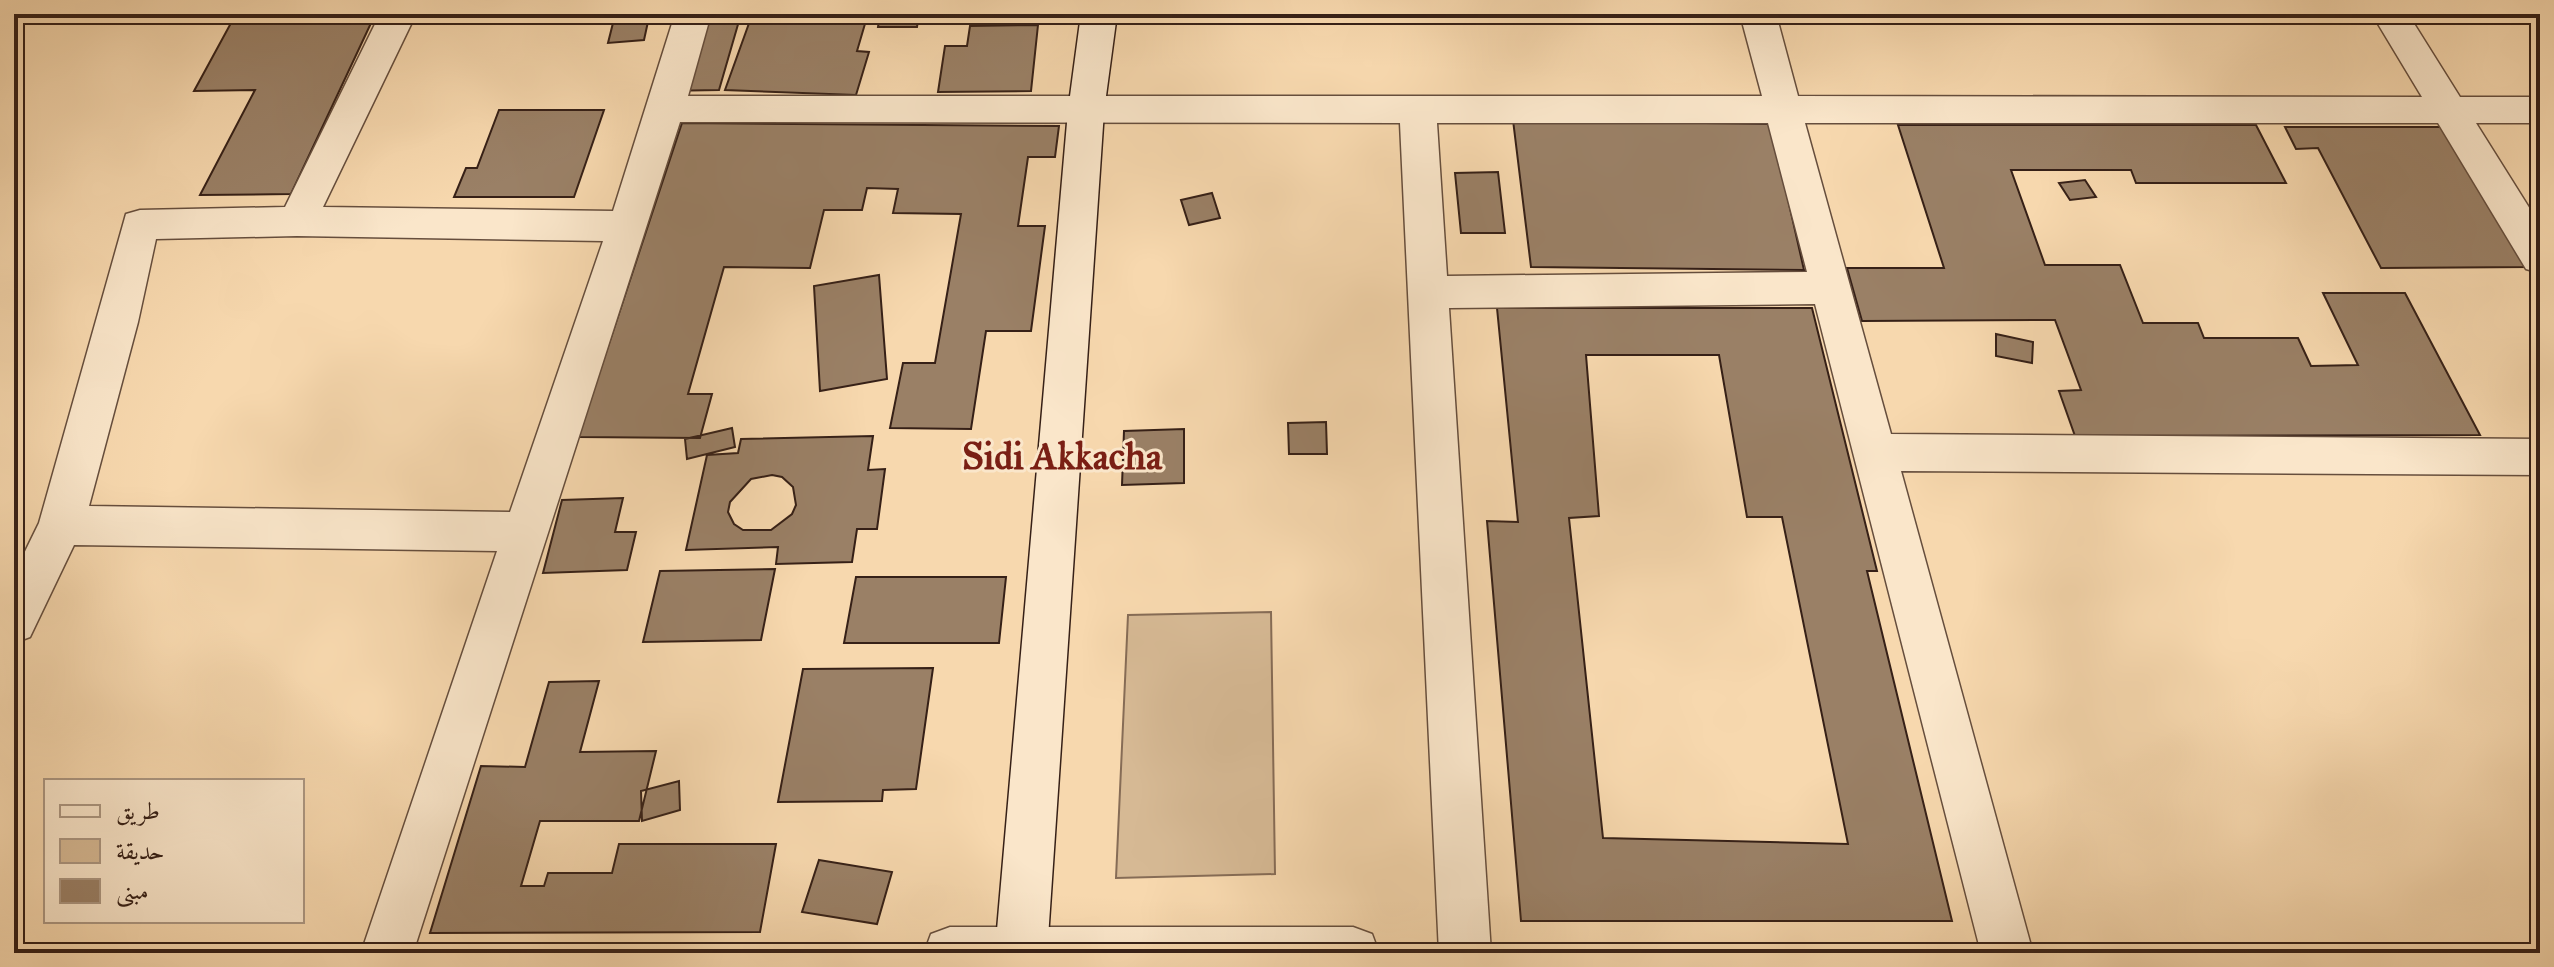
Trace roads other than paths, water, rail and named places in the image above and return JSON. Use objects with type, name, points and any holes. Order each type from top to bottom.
[{"type":"street","points":[[297,221],[398,14]]},
{"type":"street","points":[[387,953],[666,109],[693,14]]},
{"type":"street","points":[[1022,952],[1086,111],[1099,14]]},
{"type":"street","points":[[1758,14],[1781,111],[2007,953]]},
{"type":"street","points":[[2390,14],[2540,258]]},
{"type":"street","points":[[666,109],[2540,110]]},
{"type":"street","points":[[1418,111],[1465,953]]},
{"type":"street","points":[[14,622],[61,525],[118,322],[140,225],[297,221],[626,226]]},
{"type":"street","points":[[1428,292],[1829,288]]},
{"type":"street","points":[[1873,452],[2540,457]]},
{"type":"street","points":[[61,525],[526,532]]},
{"type":"street","points":[[950,953],[1353,953]]},
{"type":"district","name":"Sidi Akkacha","points":[[1062,456]]}]
